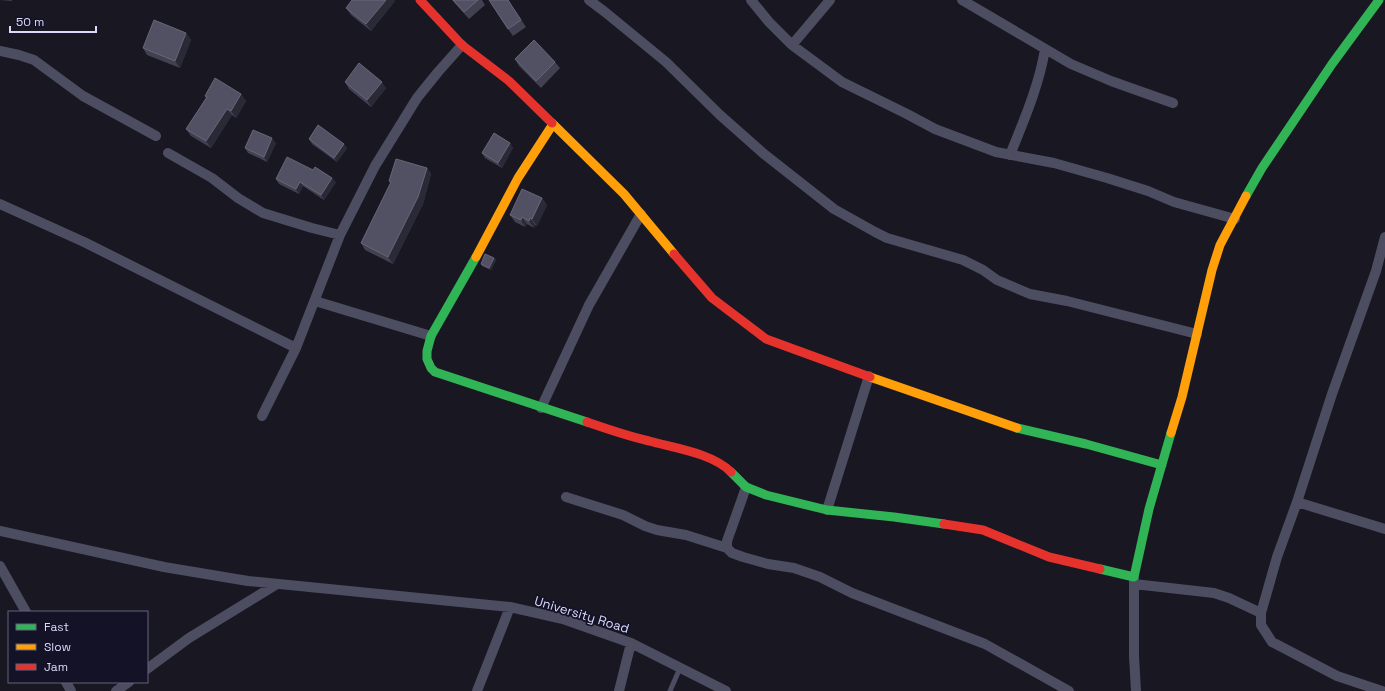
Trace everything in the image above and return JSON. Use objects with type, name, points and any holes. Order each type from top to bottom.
[{"type":"street","points":[[420,0],[462,44],[509,81],[624,194],[712,298],[766,339],[1024,431],[1086,444],[1162,465]]},
{"type":"street","points":[[589,0],[666,62],[764,154],[834,209],[874,232],[887,238],[963,260],[983,270],[997,280],[1030,294],[1089,306],[1197,334]]},
{"type":"street","points":[[751,0],[769,22],[792,45],[842,82],[936,129],[996,152],[1054,163],[1107,178],[1174,202],[1235,219]]},
{"type":"street","points":[[792,45],[830,0]]},
{"type":"street","points":[[962,0],[1071,64],[1111,81],[1173,103]]},
{"type":"street","points":[[1136,691],[1134,656],[1134,581],[1141,541],[1180,404],[1220,245],[1262,168],[1337,57],[1379,0]]},
{"type":"street","points":[[262,416],[296,348],[340,235],[375,166],[417,98],[462,44]]},
{"type":"street","points":[[1010,155],[1040,78],[1045,49]]},
{"type":"street","points":[[0,51],[34,60],[83,96],[156,136]]},
{"type":"street","points":[[553,124],[518,178],[487,238],[431,336],[427,348],[426,358],[430,367],[435,372],[541,408],[648,441],[699,454],[726,467],[746,487],[766,495],[827,510],[894,517],[983,530],[1049,557],[1134,581],[1214,593],[1230,598],[1261,613]]},
{"type":"street","points":[[168,153],[212,178],[238,198],[263,213],[340,235]]},
{"type":"street","points":[[0,204],[84,242],[296,348]]},
{"type":"street","points":[[541,408],[589,305],[641,214]]},
{"type":"street","points":[[1382,691],[1337,676],[1272,642],[1261,625],[1261,613],[1277,556],[1297,502],[1332,394],[1376,271],[1385,236]]},
{"type":"street","points":[[315,301],[431,336]]},
{"type":"street","points":[[827,510],[869,376]]},
{"type":"street","points":[[727,548],[727,541],[746,487]]},
{"type":"street","points":[[566,497],[623,515],[651,528],[727,548],[732,553],[743,557],[768,564],[794,568],[820,577],[852,592],[985,644],[1070,691]]},
{"type":"street","points":[[1297,502],[1385,529]]},
{"type":"street","name":"University Road","points":[[0,531],[164,567],[248,581],[510,607],[563,620],[631,643],[726,691]]},
{"type":"street","points":[[0,566],[25,611]]},
{"type":"street","points":[[148,668],[189,638],[277,584]]},
{"type":"street","points":[[477,691],[510,607]]},
{"type":"street","points":[[619,691],[631,643]]},
{"type":"street","points":[[116,691],[128,683]]},
{"type":"lane","points":[[670,691],[680,668]]},
{"type":"building","points":[[352,0],[386,0],[366,24],[346,8]]},
{"type":"building","points":[[453,0],[478,0],[464,12]]},
{"type":"building","points":[[489,0],[508,0],[521,20],[508,29]]},
{"type":"building","points":[[154,20],[186,33],[175,61],[143,48]]},
{"type":"building","points":[[534,40],[555,62],[536,81],[515,59]]},
{"type":"building","points":[[359,63],[382,82],[367,100],[345,82]]},
{"type":"building","points":[[215,78],[241,94],[231,111],[227,109],[206,141],[186,129],[207,97],[205,96]]},
{"type":"building","points":[[318,125],[344,144],[334,158],[309,139]]},
{"type":"building","points":[[253,130],[272,138],[264,157],[245,148]]},
{"type":"building","points":[[494,133],[510,143],[498,163],[482,153]]},
{"type":"building","points":[[287,157],[313,170],[315,167],[332,178],[321,195],[300,182],[296,189],[276,179]]},
{"type":"building","points":[[396,159],[427,168],[418,197],[388,257],[361,243],[391,182],[389,181]]},
{"type":"building","points":[[522,189],[542,198],[532,219],[530,218],[529,221],[522,217],[521,220],[510,215]]},
{"type":"building","points":[[485,254],[494,258],[489,268],[481,264]]},
{"type":"traffic: fast","points":[[1246,196],[1262,168],[1332,64],[1379,0]]},
{"type":"traffic: fast","points":[[476,257],[431,336],[427,351],[427,359],[431,368],[435,372],[587,422]]},
{"type":"traffic: fast","points":[[1017,428],[1086,444],[1162,465]]},
{"type":"traffic: fast","points":[[1100,569],[1134,577],[1149,509],[1171,433]]},
{"type":"traffic: fast","points":[[731,472],[746,487],[766,495],[827,510],[944,524]]},
{"type":"traffic: slow","points":[[552,123],[624,194],[674,254]]},
{"type":"traffic: slow","points":[[476,257],[518,178],[553,124]]},
{"type":"traffic: slow","points":[[1171,433],[1182,397],[1212,270],[1220,245],[1246,196]]},
{"type":"traffic: slow","points":[[870,377],[1017,428]]},
{"type":"traffic: jam","points":[[420,0],[462,45],[509,81],[552,123]]},
{"type":"traffic: jam","points":[[674,254],[712,298],[766,339],[870,377]]},
{"type":"traffic: jam","points":[[587,422],[625,435],[692,452],[714,460],[731,472]]},
{"type":"traffic: jam","points":[[944,524],[983,530],[1049,557],[1100,569]]}]
